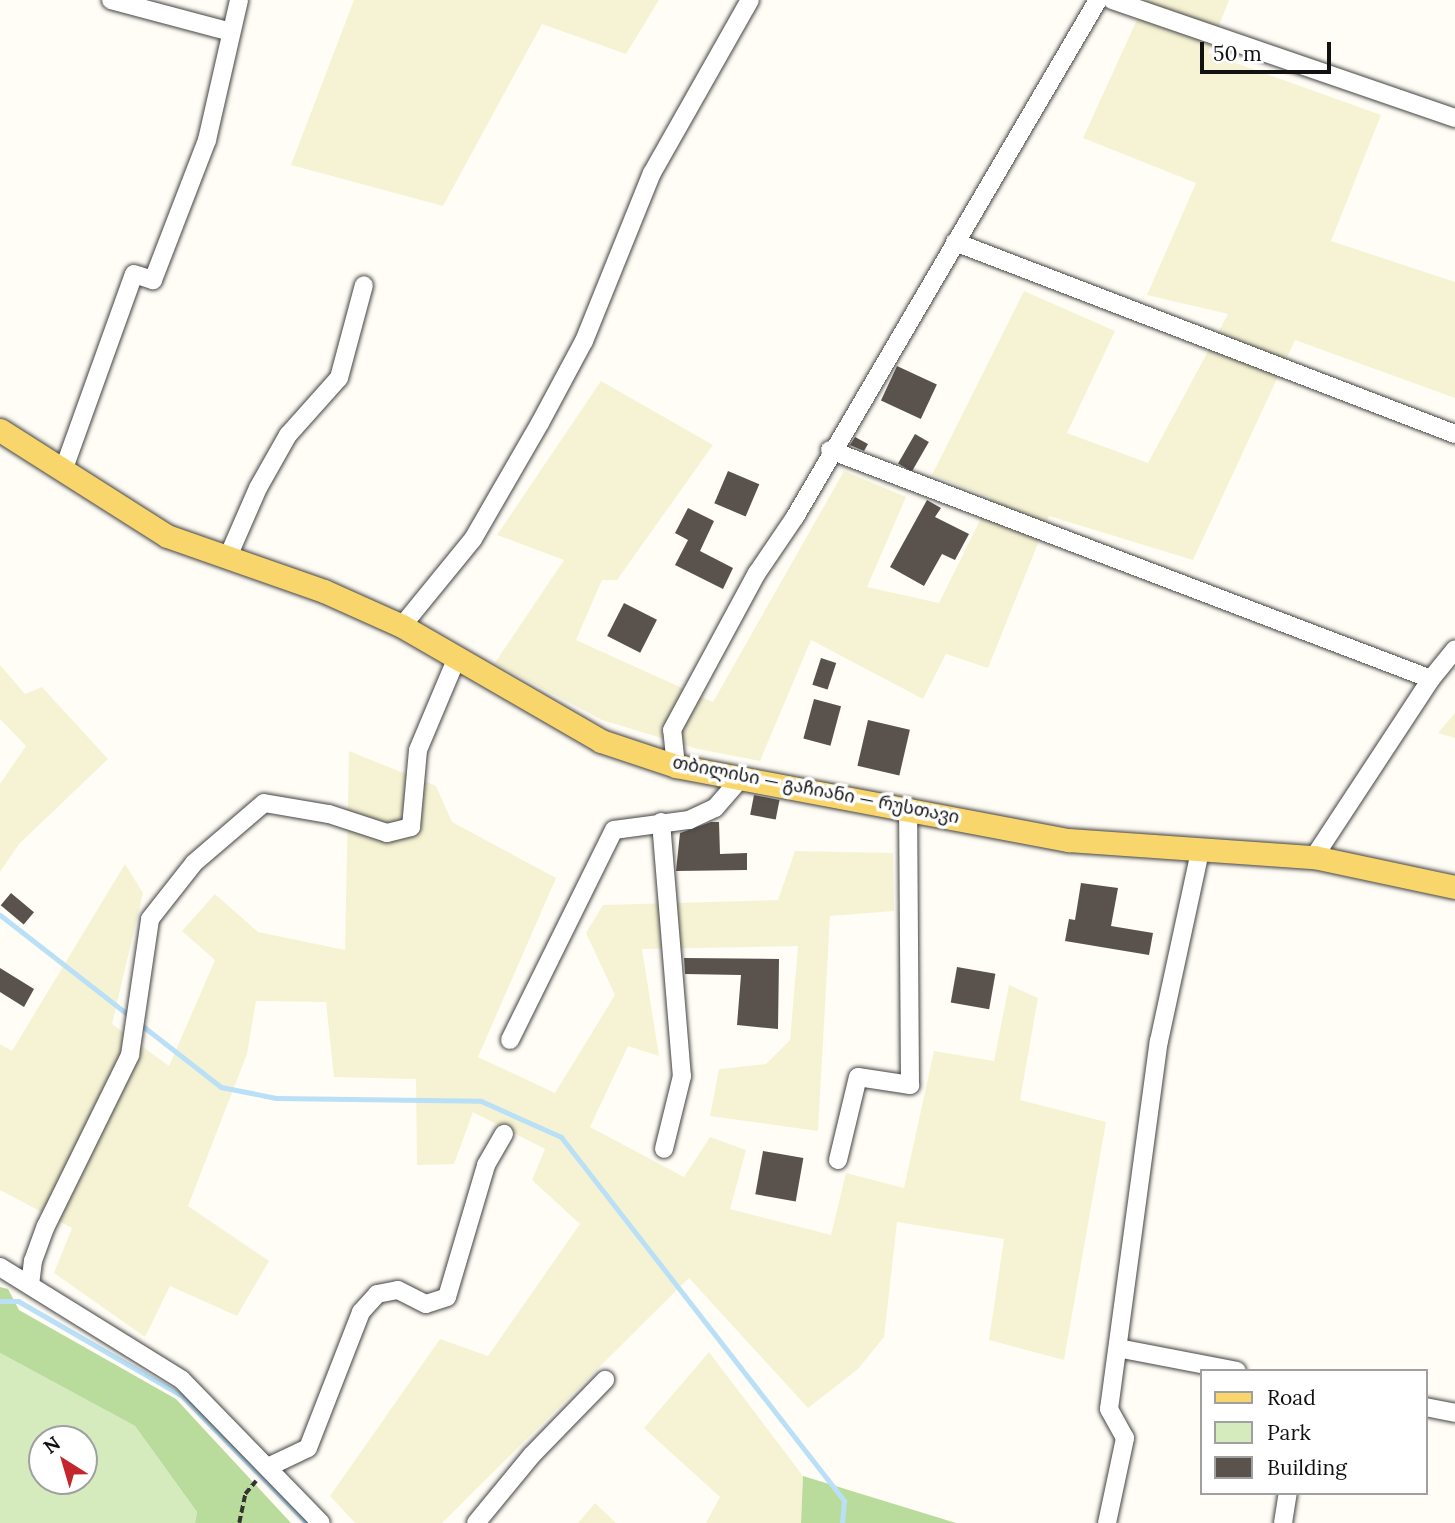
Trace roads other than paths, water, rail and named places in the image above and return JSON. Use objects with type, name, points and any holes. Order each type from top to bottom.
[{"type":"main road","name":"თბილისი — გაჩიანი — რუსთავი","points":[[0,430],[167,536],[324,591],[402,626],[601,741],[676,766],[908,807],[1068,840],[1200,852],[1314,857],[1455,887]]},
{"type":"street","points":[[111,0],[230,32]]},
{"type":"street","points":[[64,471],[134,274],[153,280],[207,140],[239,0]]},
{"type":"street","points":[[402,626],[473,539],[540,423],[584,341],[652,173],[750,0]]},
{"type":"street","points":[[676,766],[673,730],[757,573],[795,517],[830,450],[1098,0]]},
{"type":"street","points":[[1112,0],[1455,118]]},
{"type":"street","points":[[955,242],[1455,434]]},
{"type":"street","points":[[227,559],[258,488],[288,435],[339,378],[364,285]]},
{"type":"street","points":[[830,450],[1431,679]]},
{"type":"street","points":[[1314,857],[1431,679],[1455,649]]},
{"type":"street","points":[[30,1285],[33,1261],[46,1226],[130,1055],[150,919],[194,863],[264,803],[329,814],[387,833],[411,827],[418,750],[457,657]]},
{"type":"street","points":[[510,1040],[614,830],[689,820],[715,808],[741,778]]},
{"type":"street","points":[[838,1160],[858,1077],[910,1084],[908,807]]},
{"type":"street","points":[[662,822],[682,1076],[664,1149]]},
{"type":"street","points":[[1107,1523],[1125,1438],[1110,1409],[1158,1041],[1200,852]]},
{"type":"street","points":[[268,1467],[308,1448],[361,1311],[377,1294],[398,1290],[426,1304],[447,1297],[486,1165],[504,1134]]},
{"type":"street","points":[[0,1267],[182,1380],[321,1523]]},
{"type":"street","points":[[1118,1348],[1227,1369]]},
{"type":"street","points":[[476,1523],[532,1455],[605,1380]]},
{"type":"street","points":[[1427,1407],[1455,1413]]},
{"type":"street","points":[[1283,1523],[1288,1495]]},
{"type":"waterway","points":[[0,915],[221,1087],[276,1098],[481,1101],[561,1137],[844,1501],[842,1523]]},
{"type":"waterway","points":[[0,1301],[18,1301],[181,1395],[307,1523]]}]
